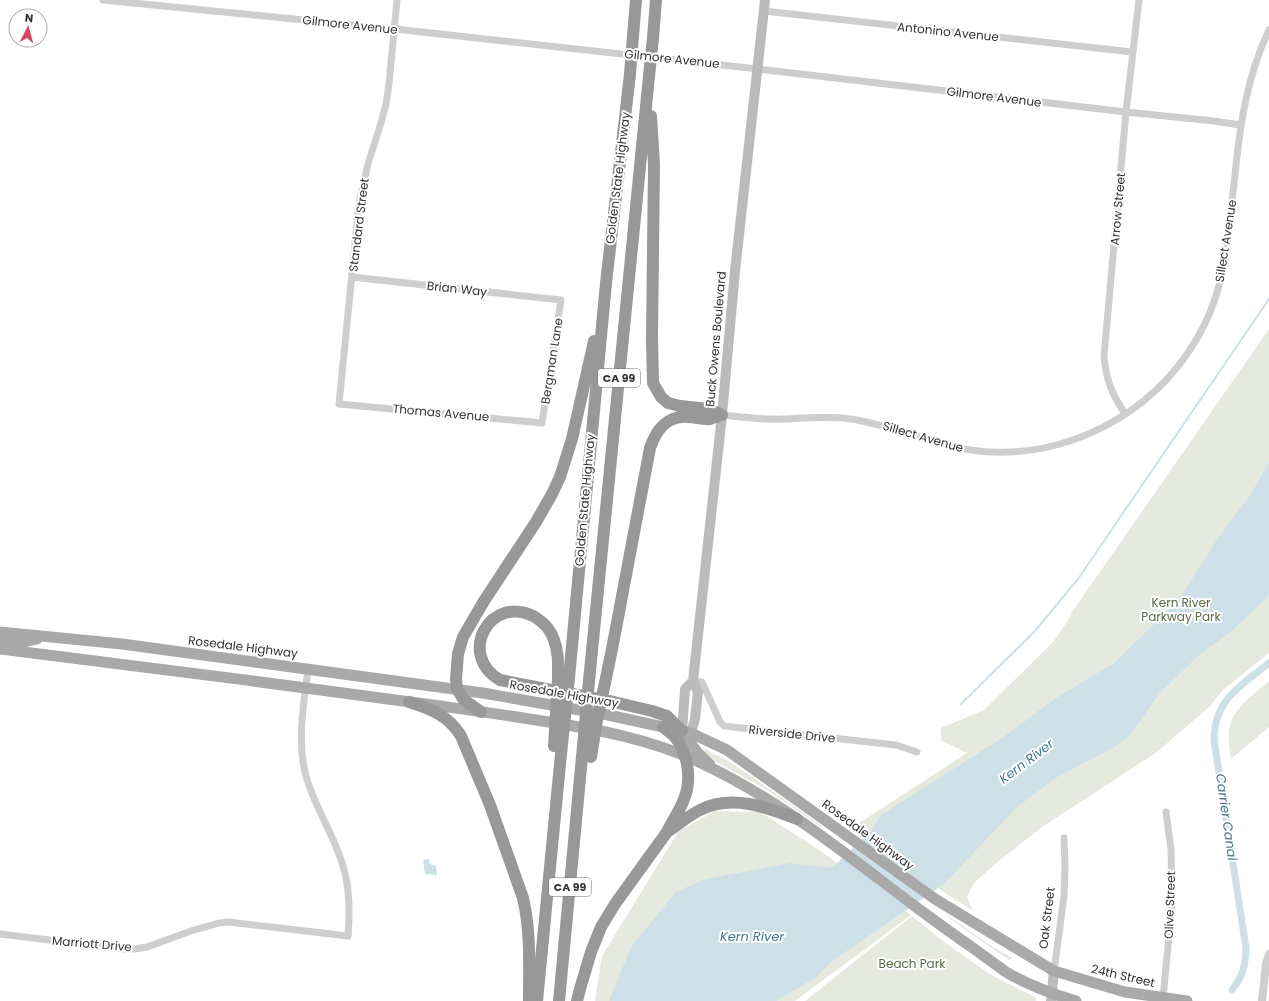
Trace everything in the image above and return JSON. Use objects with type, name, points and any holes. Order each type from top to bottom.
[{"type":"highway","name":"Golden State Highway","points":[[563,679],[630,74],[636,0]]},
{"type":"highway","name":"Golden State Highway","points":[[559,1001],[581,774],[586,757],[589,681],[656,0]]},
{"type":"highway","points":[[649,76],[654,164],[652,339],[653,383],[661,397],[668,403],[680,406],[709,409],[722,415]]},
{"type":"highway","points":[[481,712],[464,700],[457,689],[456,679],[458,654],[463,637],[484,601],[536,522],[552,494],[562,471],[572,439],[583,393],[606,283]]},
{"type":"highway","points":[[586,757],[597,720],[605,683],[641,492],[655,434],[668,421],[674,418],[686,416],[708,419],[722,415]]},
{"type":"highway","points":[[563,679],[554,640],[550,631],[539,619],[525,613],[510,612],[501,615],[488,623],[482,633],[479,653],[484,666],[493,676],[500,680],[614,702],[667,716],[684,735],[684,756],[688,772],[687,792],[684,801],[672,820],[667,832],[615,904],[601,927],[591,952],[577,1001]]},
{"type":"highway","name":"CA 99","points":[[537,1001],[553,841],[563,679]]},
{"type":"highway","points":[[409,702],[437,712],[456,729],[461,736],[490,805],[523,898],[526,912],[530,945],[529,1001]]},
{"type":"highway","points":[[663,727],[670,733],[684,735]]},
{"type":"highway","points":[[667,832],[693,814],[708,806],[731,802],[754,804],[797,819]]},
{"type":"main road","name":"Buck Owens Boulevard","points":[[684,735],[685,689],[693,681],[722,415],[735,271],[765,0]]},
{"type":"main road","points":[[0,626],[25,629],[45,637]]},
{"type":"main road","name":"Rosedale Highway","points":[[0,632],[122,644],[457,689],[570,708],[663,727]]},
{"type":"main road","points":[[0,641],[26,642],[45,637]]},
{"type":"main road","points":[[0,649],[119,663],[481,712],[605,732],[657,746],[684,756],[716,771],[779,806],[1007,972],[1051,998],[1076,1001]]},
{"type":"main road","name":"Rosedale Highway","points":[[684,735],[727,750],[935,899],[1054,971]]},
{"type":"main road","points":[[657,746],[684,735],[716,771]]},
{"type":"main road","name":"24th Street","points":[[1054,971],[1113,989],[1187,1001]]},
{"type":"main road","name":"Oak Street","points":[[1051,998],[1054,971]]},
{"type":"street","name":"Gilmore Avenue","points":[[103,0],[395,29],[758,68],[1126,112],[1214,121],[1240,126]]},
{"type":"street","name":"Standard Street","points":[[340,404],[360,203],[363,183],[386,104],[397,0]]},
{"type":"street","name":"Arrow Street","points":[[1125,414],[1111,390],[1107,378],[1104,356],[1126,112],[1139,0]]},
{"type":"street","name":"Antonino Avenue","points":[[764,12],[1132,52]]},
{"type":"street","name":"Sillect Avenue","points":[[722,415],[769,419],[830,417],[850,419],[889,427],[940,444],[959,448],[999,452],[1031,450],[1058,444],[1092,432],[1125,414],[1150,395],[1176,369],[1196,340],[1214,304],[1224,270],[1240,126],[1251,77],[1269,30]]},
{"type":"street","name":"Brian Way","points":[[352,278],[561,300]]},
{"type":"street","name":"Bergman Lane","points":[[542,423],[561,300]]},
{"type":"street","name":"Thomas Avenue","points":[[340,404],[542,423]]},
{"type":"street","points":[[306,688],[308,669]]},
{"type":"street","name":"Riverside Drive","points":[[693,681],[702,682],[720,722],[726,727],[896,745],[917,752]]},
{"type":"street","name":"Marriott Drive","points":[[0,934],[123,949],[146,947],[191,931],[219,923],[229,922],[348,936],[349,900],[345,870],[310,788],[302,759],[301,728],[306,688]]},
{"type":"street","name":"Olive Street","points":[[1163,998],[1172,904],[1171,849],[1166,812]]},
{"type":"street","name":"Oak Street","points":[[1054,971],[1064,896],[1064,838]]},
{"type":"street","points":[[1262,1001],[1266,964],[1269,954]]},
{"type":"green space","name":"Kern River Parkway Park","points":[[1269,329],[1269,653],[1223,690],[1209,707],[1157,752],[1042,827],[995,864],[974,883],[967,897],[972,910],[948,895],[853,827],[967,753],[941,740],[941,728],[984,710],[1053,642],[1071,616],[1070,615]]},
{"type":"green space","points":[[1269,681],[1269,727],[1231,759],[1229,737],[1230,725],[1233,718],[1237,710]]},
{"type":"green space","points":[[705,749],[735,765],[822,826],[821,827],[767,790],[711,759],[703,752]]},
{"type":"green space","points":[[715,811],[760,812],[819,850],[911,915],[795,1001],[595,1001],[602,956],[678,832]]},
{"type":"green space","name":"Beach Park","points":[[912,916],[943,941],[991,975],[1035,997],[1036,1001],[805,1001]]},
{"type":"green space","points":[[950,917],[987,943],[1012,958],[1010,960],[987,945],[949,918]]},
{"type":"water","name":"Kern River","points":[[1269,462],[1269,595],[1232,631],[1199,655],[1160,693],[1130,735],[1113,748],[1057,777],[1017,807],[944,884],[831,962],[816,977],[776,1001],[609,1001],[631,947],[676,892],[705,879],[790,863],[832,868],[871,831],[881,815],[1002,738],[1056,698],[1114,663],[1178,601],[1218,538],[1251,494]]},
{"type":"water","points":[[429,859],[430,864],[436,866],[437,875],[425,874],[423,860]]},
{"type":"waterway","points":[[961,704],[1035,631],[1078,579],[1269,299]]},
{"type":"waterway","name":"Carrier Canal","points":[[1232,990],[1243,970],[1246,948],[1214,740],[1215,726],[1224,704],[1231,695],[1269,663]]}]
